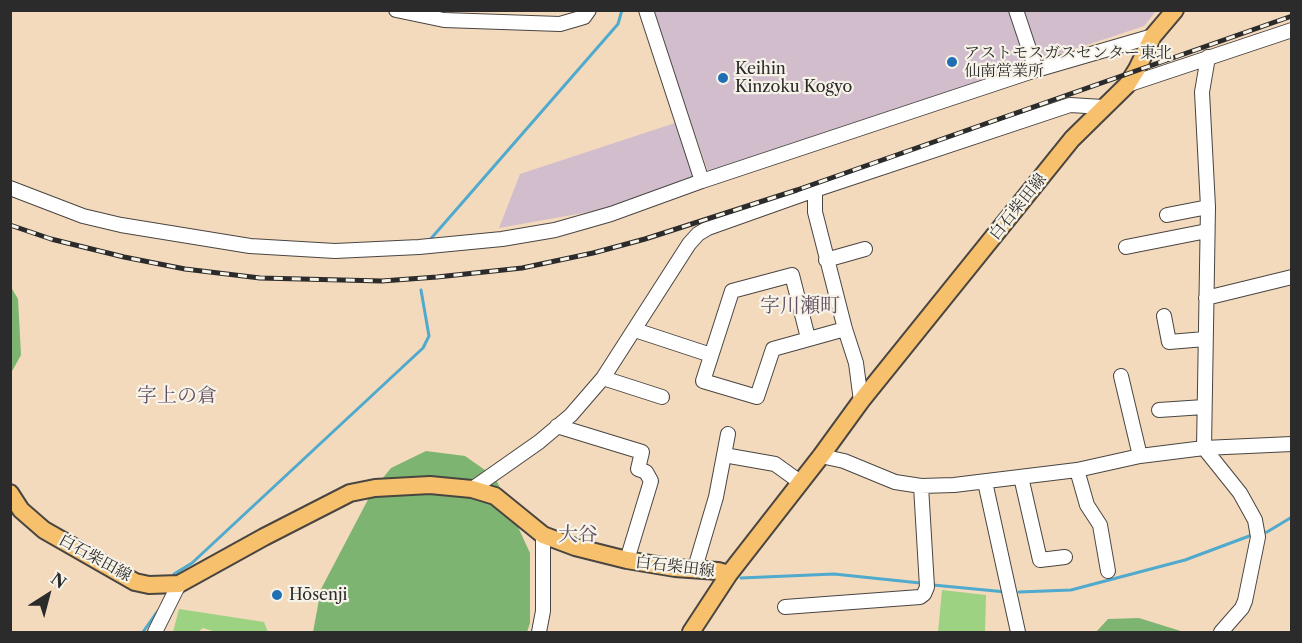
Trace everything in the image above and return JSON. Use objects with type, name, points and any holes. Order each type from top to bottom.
[{"type":"main road","name":"白石柴田線","points":[[10,492],[21,510],[33,522],[135,582],[149,585],[179,584],[350,493],[375,488],[430,485],[472,489],[495,496],[543,536],[575,547],[627,561],[729,574],[861,401],[1072,139],[1127,85],[1153,36],[1175,10]]},
{"type":"main road","points":[[691,633],[729,574]]},
{"type":"street","points":[[396,10],[444,20],[560,24],[584,17],[589,10]]},
{"type":"street","points":[[482,10],[496,22]]},
{"type":"street","points":[[646,10],[702,182]]},
{"type":"street","points":[[1016,10],[1036,70]]},
{"type":"street","points":[[1127,85],[1292,30]]},
{"type":"street","points":[[10,188],[83,216],[121,225],[250,246],[335,251],[424,247],[502,239],[555,230],[611,214],[1036,70],[1153,36]]},
{"type":"street","points":[[1208,57],[1202,92],[1208,207],[1204,448],[1240,493],[1258,533],[1245,601],[1221,633]]},
{"type":"street","points":[[472,489],[539,442],[571,415],[603,378],[689,244],[698,234],[708,228],[815,190],[1070,105],[1103,107]]},
{"type":"street","points":[[815,190],[815,212],[826,260],[856,363],[861,401]]},
{"type":"street","points":[[1167,215],[1208,207]]},
{"type":"street","points":[[1126,247],[1207,231]]},
{"type":"street","points":[[826,260],[865,249]]},
{"type":"street","points":[[808,338],[792,275],[732,291],[703,381],[757,397],[773,348],[845,329]]},
{"type":"street","points":[[1206,298],[1292,277]]},
{"type":"street","points":[[1164,316],[1169,342],[1205,339]]},
{"type":"street","points":[[635,330],[711,356]]},
{"type":"street","points":[[1121,375],[1140,456]]},
{"type":"street","points":[[603,378],[662,397]]},
{"type":"street","points":[[1159,410],[1204,407]]},
{"type":"street","points":[[557,426],[642,452],[638,469],[646,472],[651,481],[627,561]]},
{"type":"street","points":[[695,568],[716,497],[728,434]]},
{"type":"street","points":[[821,456],[844,461],[895,482],[921,486],[985,482],[1077,471],[1140,456],[1204,448],[1292,444]]},
{"type":"street","points":[[724,455],[775,464],[800,482]]},
{"type":"street","points":[[1077,471],[1087,505],[1100,525],[1108,571]]},
{"type":"street","points":[[1021,477],[1040,560],[1065,558]]},
{"type":"street","points":[[985,482],[1018,633]]},
{"type":"street","points":[[785,607],[920,597],[924,594],[927,587],[921,486]]},
{"type":"street","points":[[539,633],[543,611],[543,536]]},
{"type":"street","points":[[155,633],[179,584]]},
{"type":"shaded area","points":[[652,11],[1156,11],[1144,26],[708,171]]},
{"type":"shaded area","points":[[678,122],[696,179],[600,210],[499,228],[520,174]]},
{"type":"green space","points":[[11,287],[18,299],[21,355],[11,373]]},
{"type":"green space","points":[[426,451],[465,456],[495,477],[530,553],[530,623],[527,632],[313,632],[321,589],[373,490],[391,468]]},
{"type":"green space","points":[[942,590],[986,595],[985,632],[938,632]]},
{"type":"green space","points":[[179,609],[264,622],[268,632],[216,632],[203,628],[198,632],[173,632]]},
{"type":"green space","points":[[1139,618],[1184,632],[1096,632],[1108,619]]},
{"type":"waterway","points":[[428,242],[618,24],[622,10]]},
{"type":"waterway","points":[[174,574],[192,563],[423,348],[429,336],[421,290]]},
{"type":"waterway","points":[[1261,533],[1267,532],[1292,517]]},
{"type":"waterway","points":[[1019,592],[1071,590],[1185,560],[1252,535]]},
{"type":"waterway","points":[[741,578],[834,574],[920,583]]},
{"type":"waterway","points":[[933,585],[1006,592]]},
{"type":"waterway","points":[[143,632],[157,612]]},
{"type":"railway","points":[[10,225],[51,239],[124,257],[185,269],[260,278],[382,281],[522,268],[645,239],[797,190],[1292,16]]},
{"type":"place","name":"アストモスガスセンター東北 仙南営業所","points":[[952,62]]},
{"type":"place","name":"Keihin Kinzoku Kogyo","points":[[723,78]]},
{"type":"place","name":"Hōsenji","points":[[277,595]]},
{"type":"district","name":"字川瀬町","points":[[800,306]]},
{"type":"district","name":"字上の倉","points":[[177,396]]},
{"type":"district","name":"大谷","points":[[578,535]]}]
